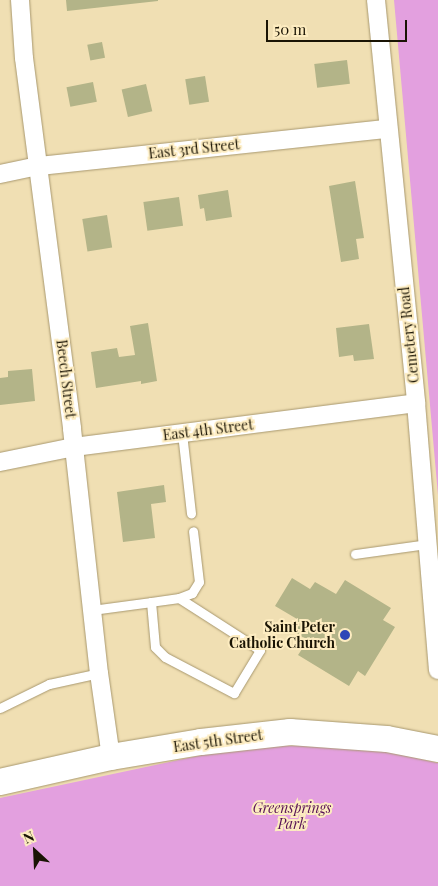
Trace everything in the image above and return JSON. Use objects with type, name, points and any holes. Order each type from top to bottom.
[{"type":"main road","name":"East 5th Street","points":[[0,782],[111,757],[237,737],[290,732],[387,739],[438,749]]},
{"type":"street","name":"Beech Street","points":[[20,0],[24,58],[74,447],[99,673],[111,757]]},
{"type":"street","name":"Cemetery Road","points":[[376,0],[416,404],[438,670]]},
{"type":"street","name":"East 3rd Street","points":[[0,174],[39,166],[388,129]]},
{"type":"street","name":"East 4th Street","points":[[0,462],[74,447],[416,404]]},
{"type":"lane","points":[[182,433],[191,513]]},
{"type":"lane","points":[[92,610],[179,598],[192,593],[199,582],[193,531]]},
{"type":"lane","points":[[355,554],[428,544]]},
{"type":"lane","points":[[151,602],[155,647],[166,657],[234,693],[260,650],[179,598]]},
{"type":"lane","points":[[0,708],[48,684],[99,673]]},
{"type":"green space","points":[[394,0],[438,0],[438,495]]},
{"type":"green space","name":"Greensprings Park","points":[[324,745],[386,751],[438,763],[438,886],[0,886],[0,798],[207,754],[268,746]]},
{"type":"building","points":[[66,0],[158,0],[158,1],[67,11]]},
{"type":"building","points":[[102,42],[105,58],[90,61],[87,45]]},
{"type":"building","points":[[347,60],[350,84],[317,88],[314,64]]},
{"type":"building","points":[[205,76],[209,102],[189,105],[185,79]]},
{"type":"building","points":[[93,82],[97,102],[70,107],[66,87]]},
{"type":"building","points":[[146,84],[152,111],[128,117],[122,90]]},
{"type":"building","points":[[355,181],[364,238],[356,239],[359,259],[341,262],[329,186]]},
{"type":"building","points":[[228,190],[232,217],[206,221],[204,208],[200,209],[198,195]]},
{"type":"building","points":[[179,197],[183,226],[147,231],[143,202]]},
{"type":"building","points":[[107,215],[112,248],[87,252],[82,219]]},
{"type":"building","points":[[148,323],[157,381],[141,384],[141,381],[96,388],[91,352],[117,348],[119,357],[135,355],[130,326]]},
{"type":"building","points":[[369,324],[374,359],[354,361],[353,355],[339,357],[336,328]]},
{"type":"building","points":[[32,369],[35,401],[0,405],[0,378],[8,377],[8,371]]},
{"type":"building","points":[[164,485],[166,502],[151,504],[155,538],[123,542],[117,492]]},
{"type":"building","name":"Saint Peter Catholic Church","points":[[292,578],[310,589],[315,582],[336,594],[345,580],[391,608],[383,620],[395,627],[365,676],[358,671],[349,686],[298,655],[308,640],[290,630],[297,619],[275,606]]},
{"type":"place","name":"Saint Peter Catholic Church","points":[[345,635]]}]
